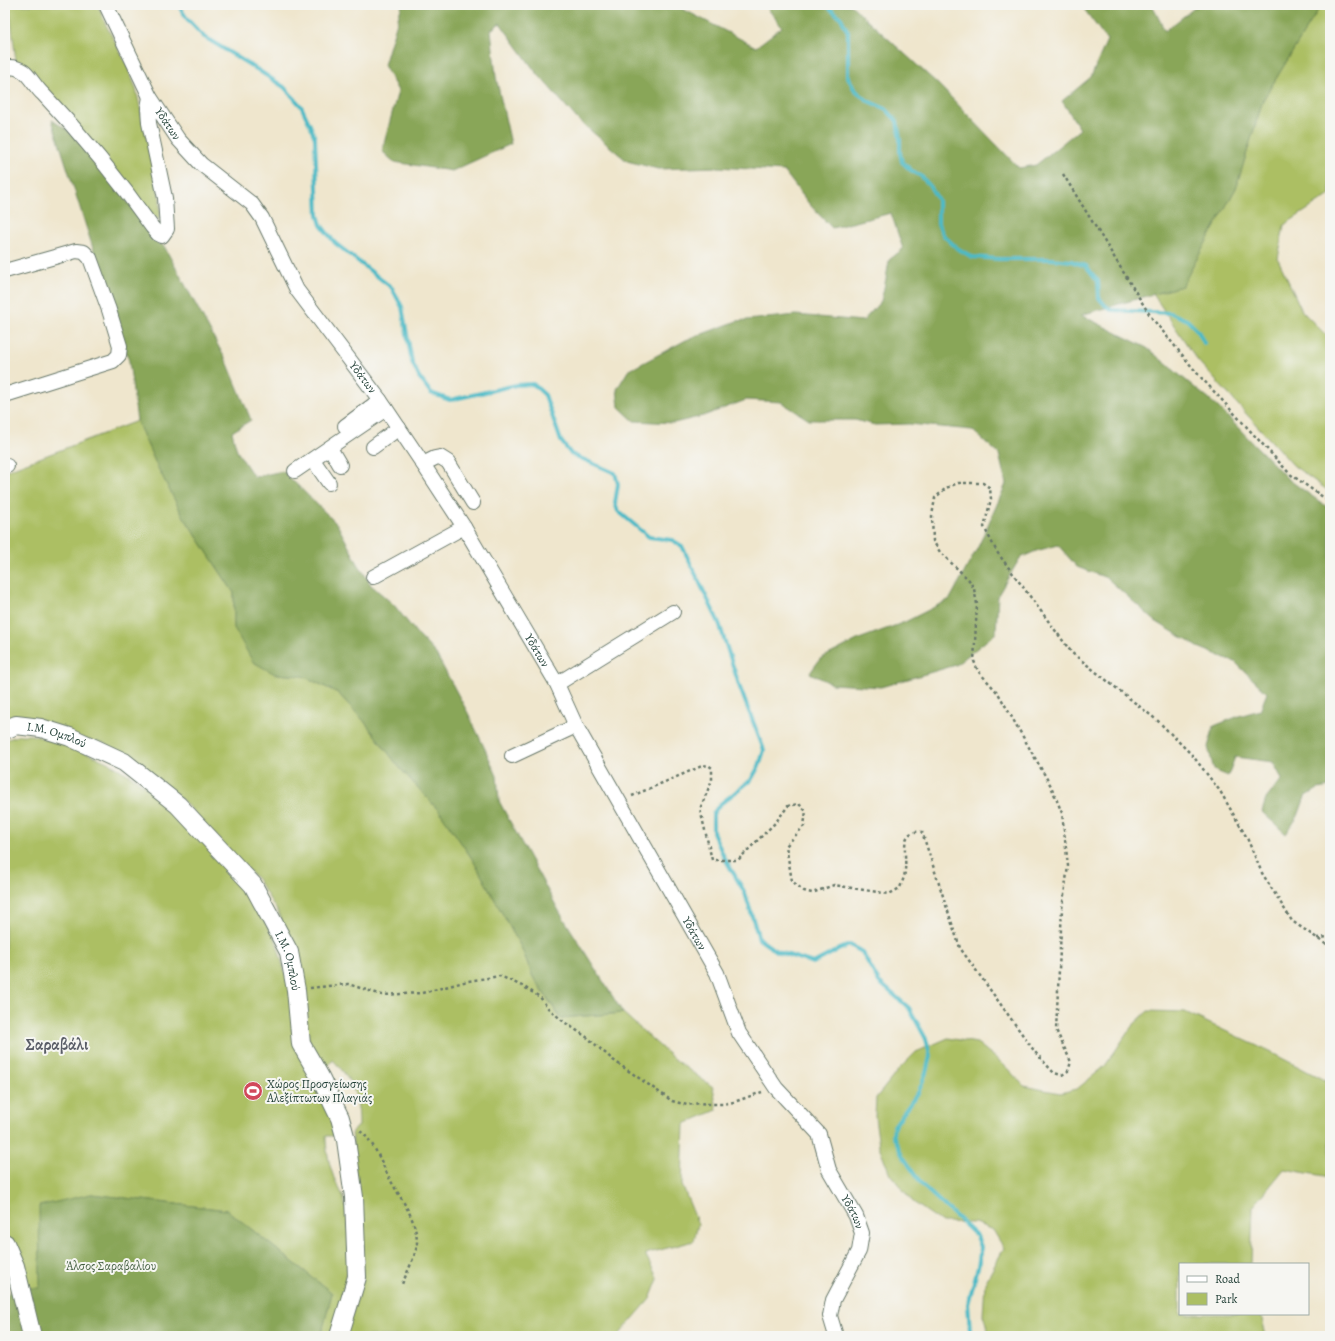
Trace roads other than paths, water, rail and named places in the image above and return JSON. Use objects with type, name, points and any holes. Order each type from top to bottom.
[{"type":"street","name":"Υδάτων","points":[[106,5],[150,97],[178,139],[201,164],[252,204],[262,218],[296,290],[383,405],[464,527],[557,684],[576,726],[717,973],[739,1033],[776,1088],[819,1134],[829,1170],[856,1216],[862,1232],[859,1251],[833,1300],[830,1316],[836,1336]]},
{"type":"street","points":[[5,71],[8,67],[15,67],[24,72],[36,88],[69,122],[107,166],[152,227],[162,236],[167,229],[165,198],[149,122],[148,108],[150,97]]},
{"type":"street","points":[[5,271],[76,251],[84,252],[90,258],[109,310],[120,346],[119,355],[113,361],[5,395]]},
{"type":"street","points":[[345,426],[383,405]]},
{"type":"street","points":[[296,471],[330,448],[383,405]]},
{"type":"street","points":[[373,447],[399,428]]},
{"type":"street","points":[[330,448],[340,465]]},
{"type":"street","points":[[423,464],[440,457],[448,462],[473,503]]},
{"type":"street","points":[[313,460],[329,483]]},
{"type":"street","points":[[373,577],[464,527]]},
{"type":"street","points":[[557,684],[673,612]]},
{"type":"street","name":"Ι.Μ. Ομπλού","points":[[5,730],[16,725],[41,728],[70,737],[124,762],[178,805],[253,884],[289,952],[296,990],[301,1044],[320,1077],[341,1122],[346,1140],[354,1197],[357,1277],[339,1336]]},
{"type":"street","points":[[512,756],[576,726]]},
{"type":"street","points":[[5,1243],[15,1266],[32,1336]]},
{"type":"waterway","points":[[178,5],[188,20],[203,36],[284,87],[301,106],[315,138],[318,215],[321,225],[335,243],[392,288],[402,307],[412,362],[419,377],[431,393],[450,400],[516,385],[533,384],[545,395],[561,441],[571,454],[615,473],[618,484],[615,503],[618,511],[649,537],[672,540],[682,546],[719,623],[740,688],[764,750],[759,766],[751,780],[719,805],[713,814],[713,832],[724,857],[745,893],[759,939],[776,951],[813,963],[850,945],[862,952],[879,982],[909,1008],[926,1039],[930,1056],[926,1073],[918,1093],[894,1126],[893,1135],[902,1155],[923,1186],[977,1236],[981,1247],[978,1267],[968,1304],[970,1331],[974,1336]]},
{"type":"waterway","points":[[826,5],[841,18],[848,32],[848,77],[854,89],[868,101],[886,109],[897,121],[902,162],[912,171],[921,176],[930,186],[938,200],[938,224],[944,236],[957,248],[972,257],[999,259],[1051,259],[1071,261],[1086,266],[1098,281],[1099,298],[1111,310],[1171,313],[1187,320],[1198,331],[1204,343]]},
{"type":"place","name":"Χώρος Προσγείωσης Αλεξίπτωτων Πλαγιάς","points":[[253,1091]]},
{"type":"district","name":"Σαραβάλι","points":[[57,1044]]},
{"type":"park label","name":"Άλσος Σαραβαλίου","points":[[111,1266]]}]
